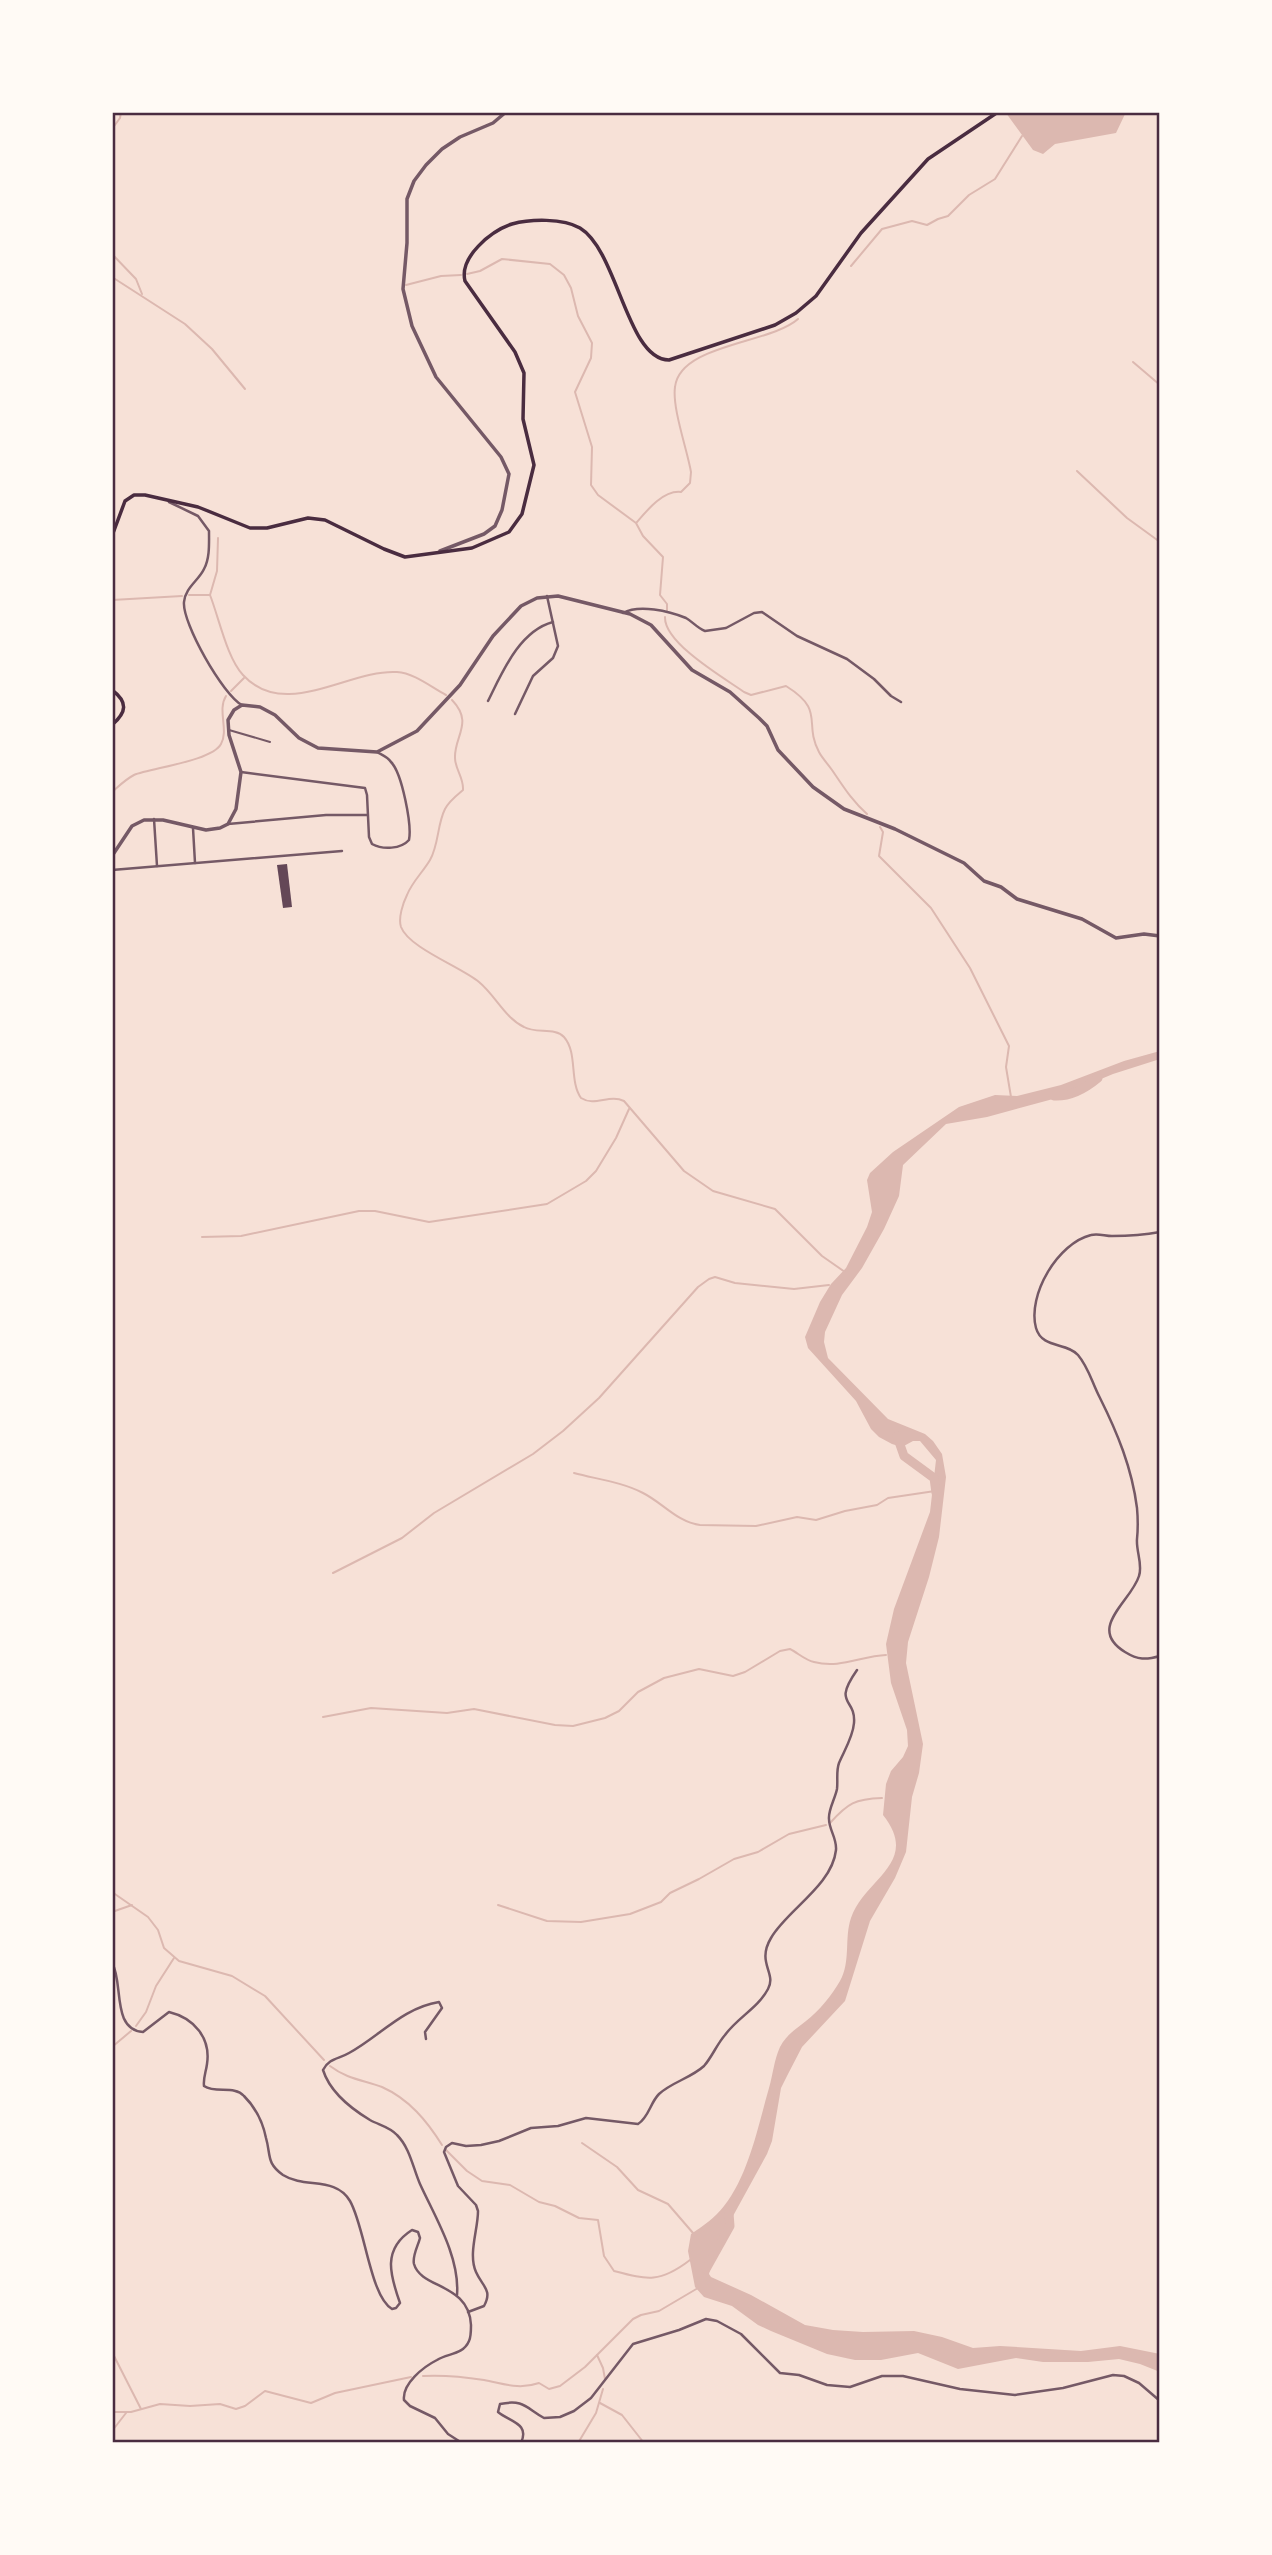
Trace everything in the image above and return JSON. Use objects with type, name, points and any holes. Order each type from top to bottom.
[{"type":"main road","points":[[112,536],[128,497],[145,495],[198,507],[250,528],[267,528],[308,518],[325,520],[396,555],[414,557],[472,548],[509,532],[522,514],[534,465],[523,419],[525,384],[521,362],[468,289],[463,273],[468,258],[497,232],[523,222],[557,222],[581,229],[602,253],[645,347],[661,360],[669,360],[775,325],[796,313],[816,296],[855,241],[928,159],[998,112]]},
{"type":"main road","points":[[112,690],[125,704],[124,712],[112,725]]},
{"type":"street","points":[[431,554],[484,534],[495,526],[502,510],[509,474],[501,457],[436,377],[415,335],[403,289],[407,199],[414,180],[442,149],[460,136],[493,122],[506,112]]},
{"type":"street","points":[[159,498],[198,516],[209,531],[204,571],[186,594],[184,602],[189,624],[227,693],[242,705],[260,706],[275,715],[299,738],[318,748],[377,752],[390,760],[396,770],[409,818],[409,840],[398,846],[375,846],[369,836],[366,792],[361,787],[241,772]]},
{"type":"street","points":[[515,714],[533,677],[556,652],[558,646],[547,596]]},
{"type":"street","points":[[377,752],[417,732],[460,685],[499,628],[521,606],[547,596],[558,596],[622,612],[651,625],[692,670],[730,692],[746,705],[766,726],[778,750],[813,787],[835,804],[895,828],[964,863],[981,878],[1001,887],[1017,899],[1082,919],[1116,938],[1144,934],[1160,936]]},
{"type":"street","points":[[622,612],[638,609],[676,615],[705,631],[726,628],[754,613],[762,612],[797,636],[847,659],[901,702]]},
{"type":"street","points":[[488,701],[516,651],[535,631],[553,622]]},
{"type":"street","points":[[228,824],[236,809],[241,772],[228,729],[230,715],[242,705]]},
{"type":"street","points":[[112,856],[132,826],[144,820],[154,819],[213,830],[228,824],[326,815],[368,815]]},
{"type":"street","points":[[154,819],[157,866]]},
{"type":"street","points":[[193,828],[195,863]]},
{"type":"street","points":[[112,870],[342,851]]},
{"type":"street","points":[[1160,1232],[1109,1236],[1095,1234],[1070,1247],[1038,1289],[1035,1321],[1040,1336],[1052,1344],[1076,1352],[1092,1377],[1115,1428],[1134,1490],[1138,1515],[1140,1571],[1135,1585],[1112,1615],[1109,1628],[1111,1634],[1119,1648],[1139,1659],[1147,1660],[1160,1656]]},
{"type":"street","points":[[468,2312],[481,2308],[488,2295],[487,2288],[475,2271],[478,2211],[476,2205],[458,2186],[444,2152],[446,2147],[452,2143],[481,2145],[499,2141],[531,2127],[558,2126],[586,2118],[638,2124],[659,2095],[706,2064],[724,2035],[758,2003],[768,1989],[769,1975],[764,1957],[769,1940],[779,1926],[804,1903],[835,1857],[835,1837],[829,1817],[837,1788],[838,1765],[854,1725],[845,1694],[857,1670]]},
{"type":"street","points":[[112,1963],[117,1979],[120,2008],[134,2031],[143,2032],[169,2012],[193,2023],[200,2030],[208,2049],[204,2086],[209,2090],[240,2092],[246,2097],[260,2119],[271,2164],[292,2180],[330,2185],[349,2198],[368,2252],[373,2278],[385,2304],[392,2309],[399,2305],[390,2272],[393,2253],[412,2230],[418,2232],[420,2238],[413,2256],[414,2266],[464,2302],[471,2332],[469,2342],[463,2349],[439,2358],[406,2387],[404,2400],[410,2406],[431,2415],[462,2443]]},
{"type":"street","points":[[426,2039],[425,2032],[442,2008],[439,2003],[428,2004],[392,2022],[351,2052],[331,2059],[323,2070],[326,2079],[348,2106],[391,2129],[405,2146],[443,2230],[456,2281],[457,2296]]},
{"type":"street","points":[[522,2443],[523,2429],[518,2423],[498,2412],[500,2404],[521,2403],[528,2405],[544,2418],[560,2417],[574,2411],[591,2398],[633,2344],[706,2319],[717,2321],[741,2334],[770,2360],[780,2373],[799,2375],[827,2385],[850,2387],[882,2376],[903,2376],[960,2389],[1026,2395],[1113,2375],[1124,2376],[1139,2383],[1160,2401]]},
{"type":"lane","points":[[228,729],[270,742]]},
{"type":"shaded area","points":[[1126,112],[1116,133],[1055,144],[1043,154],[1033,150],[1006,113]]},
{"type":"shaded area","points":[[1160,1051],[1160,1059],[1113,1074],[1053,1099],[987,1117],[946,1124],[903,1165],[899,1196],[884,1229],[862,1268],[842,1295],[825,1332],[824,1342],[828,1358],[888,1419],[925,1434],[942,1454],[946,1477],[939,1537],[908,1642],[906,1663],[923,1744],[912,1797],[906,1852],[895,1878],[870,1921],[845,2001],[802,2047],[781,2088],[772,2141],[767,2154],[716,2247],[709,2274],[805,2325],[863,2332],[914,2331],[973,2348],[1000,2346],[1081,2351],[1120,2346],[1160,2354],[1160,2372],[1119,2359],[1043,2362],[1016,2358],[958,2369],[918,2353],[881,2360],[855,2360],[827,2354],[758,2325],[732,2306],[704,2297],[695,2287],[688,2251],[691,2234],[709,2222],[733,2193],[757,2134],[780,2047],[788,2035],[820,2008],[840,1981],[845,1966],[851,1918],[858,1904],[886,1870],[896,1846],[893,1832],[883,1815],[886,1784],[891,1771],[908,1746],[907,1730],[891,1683],[886,1644],[894,1609],[930,1512],[936,1460],[920,1441],[913,1441],[902,1447],[879,1437],[871,1429],[856,1401],[808,1348],[805,1337],[820,1302],[831,1284],[846,1268],[867,1227],[872,1212],[867,1180],[870,1173],[893,1152],[959,1107],[995,1095],[1017,1096],[1061,1085],[1124,1061]]},
{"type":"building","points":[[287,864],[292,907],[283,908],[277,865]]},
{"type":"waterway","points":[[112,129],[121,112]]},
{"type":"waterway","points":[[851,266],[882,229],[912,221],[927,225],[948,216],[969,195],[995,179],[1022,136]]},
{"type":"waterway","points":[[112,254],[136,279],[142,294]]},
{"type":"waterway","points":[[467,274],[480,271],[502,259],[550,264],[564,275],[571,288],[578,316],[592,343],[591,358],[575,392],[592,447],[591,485],[598,495],[636,523],[643,536],[663,557],[660,595],[667,604],[667,611]]},
{"type":"waterway","points":[[406,285],[441,276],[461,275]]},
{"type":"waterway","points":[[112,277],[185,324],[212,349],[245,389]]},
{"type":"waterway","points":[[637,522],[657,501],[668,494],[681,492],[690,483],[691,472],[675,396],[675,387],[681,373],[692,362],[709,353],[768,334],[798,319]]},
{"type":"waterway","points":[[1133,362],[1160,385]]},
{"type":"waterway","points":[[1077,471],[1127,518],[1160,542]]},
{"type":"waterway","points":[[210,595],[217,571],[218,538]]},
{"type":"waterway","points":[[189,595],[209,595]]},
{"type":"waterway","points":[[210,595],[232,659],[243,675],[260,688],[278,694],[298,693],[378,673],[397,672],[416,678],[446,695]]},
{"type":"waterway","points":[[112,600],[182,596]]},
{"type":"waterway","points":[[665,617],[667,627],[684,648],[744,692],[751,695],[786,686],[798,695],[810,710],[815,742],[820,754],[852,799],[867,814]]},
{"type":"waterway","points":[[231,691],[244,678]]},
{"type":"waterway","points":[[112,792],[134,775],[194,759],[215,750],[223,738],[223,707],[226,696]]},
{"type":"waterway","points":[[452,700],[462,716],[455,758],[463,790],[445,809],[433,854],[404,902],[400,923],[406,935],[424,950],[479,982],[517,1023],[529,1029],[556,1032],[564,1037],[571,1051],[575,1084],[581,1098],[592,1101],[624,1101],[684,1171],[713,1191],[775,1209],[822,1256],[845,1272]]},
{"type":"waterway","points":[[880,827],[883,832],[879,856],[931,908],[970,968],[1009,1046],[1006,1067],[1011,1097]]},
{"type":"waterway","points":[[1054,1096],[1078,1091],[1098,1078]]},
{"type":"waterway","points":[[202,1237],[241,1236],[359,1211],[375,1211],[429,1222],[547,1204],[586,1181],[596,1171],[616,1138],[629,1109]]},
{"type":"waterway","points":[[333,1573],[402,1538],[434,1513],[533,1454],[563,1431],[599,1398],[698,1287],[709,1279],[715,1277],[735,1283],[794,1289],[829,1285]]},
{"type":"waterway","points":[[897,1436],[904,1456],[934,1478],[936,1493]]},
{"type":"waterway","points":[[574,1473],[635,1489],[684,1520],[700,1525],[756,1526],[797,1517],[816,1520],[877,1505],[888,1498],[935,1491]]},
{"type":"waterway","points":[[323,1717],[371,1708],[447,1713],[474,1709],[573,1726],[605,1718],[619,1711],[638,1692],[664,1678],[699,1669],[733,1676],[745,1672],[780,1651],[790,1649],[808,1660],[824,1664],[886,1655]]},
{"type":"waterway","points":[[830,1823],[853,1803],[882,1798]]},
{"type":"waterway","points":[[498,1905],[547,1921],[581,1922],[630,1914],[661,1902],[670,1893],[734,1859],[758,1852],[789,1834],[826,1825]]},
{"type":"waterway","points":[[112,1892],[148,1917],[158,1930],[164,1948],[179,1961],[232,1976],[265,1996],[324,2060]]},
{"type":"waterway","points":[[112,1912],[132,1905]]},
{"type":"waterway","points":[[136,2026],[174,1958]]},
{"type":"waterway","points":[[112,2047],[131,2031]]},
{"type":"waterway","points":[[330,2066],[349,2077],[382,2087],[401,2098],[424,2119],[442,2145]]},
{"type":"waterway","points":[[582,2143],[617,2167],[638,2190],[668,2204],[693,2233]]},
{"type":"waterway","points":[[446,2150],[467,2171],[482,2181],[510,2185],[539,2202],[555,2206],[579,2218],[598,2220],[604,2256],[614,2271],[654,2278],[670,2273],[690,2260]]},
{"type":"waterway","points":[[706,2269],[730,2226],[729,2213]]},
{"type":"waterway","points":[[423,2376],[462,2377],[518,2386],[539,2383],[549,2389],[560,2386],[585,2367],[633,2319],[659,2311],[698,2288]]},
{"type":"waterway","points":[[112,2352],[141,2409]]},
{"type":"waterway","points":[[597,2355],[605,2379]]},
{"type":"waterway","points":[[112,2412],[131,2412],[160,2404],[220,2404],[236,2409],[245,2406],[265,2391],[311,2403],[335,2393],[411,2377]]},
{"type":"waterway","points":[[578,2443],[596,2413],[603,2389]]},
{"type":"waterway","points":[[600,2403],[622,2415],[644,2443]]},
{"type":"waterway","points":[[112,2431],[126,2413]]}]
